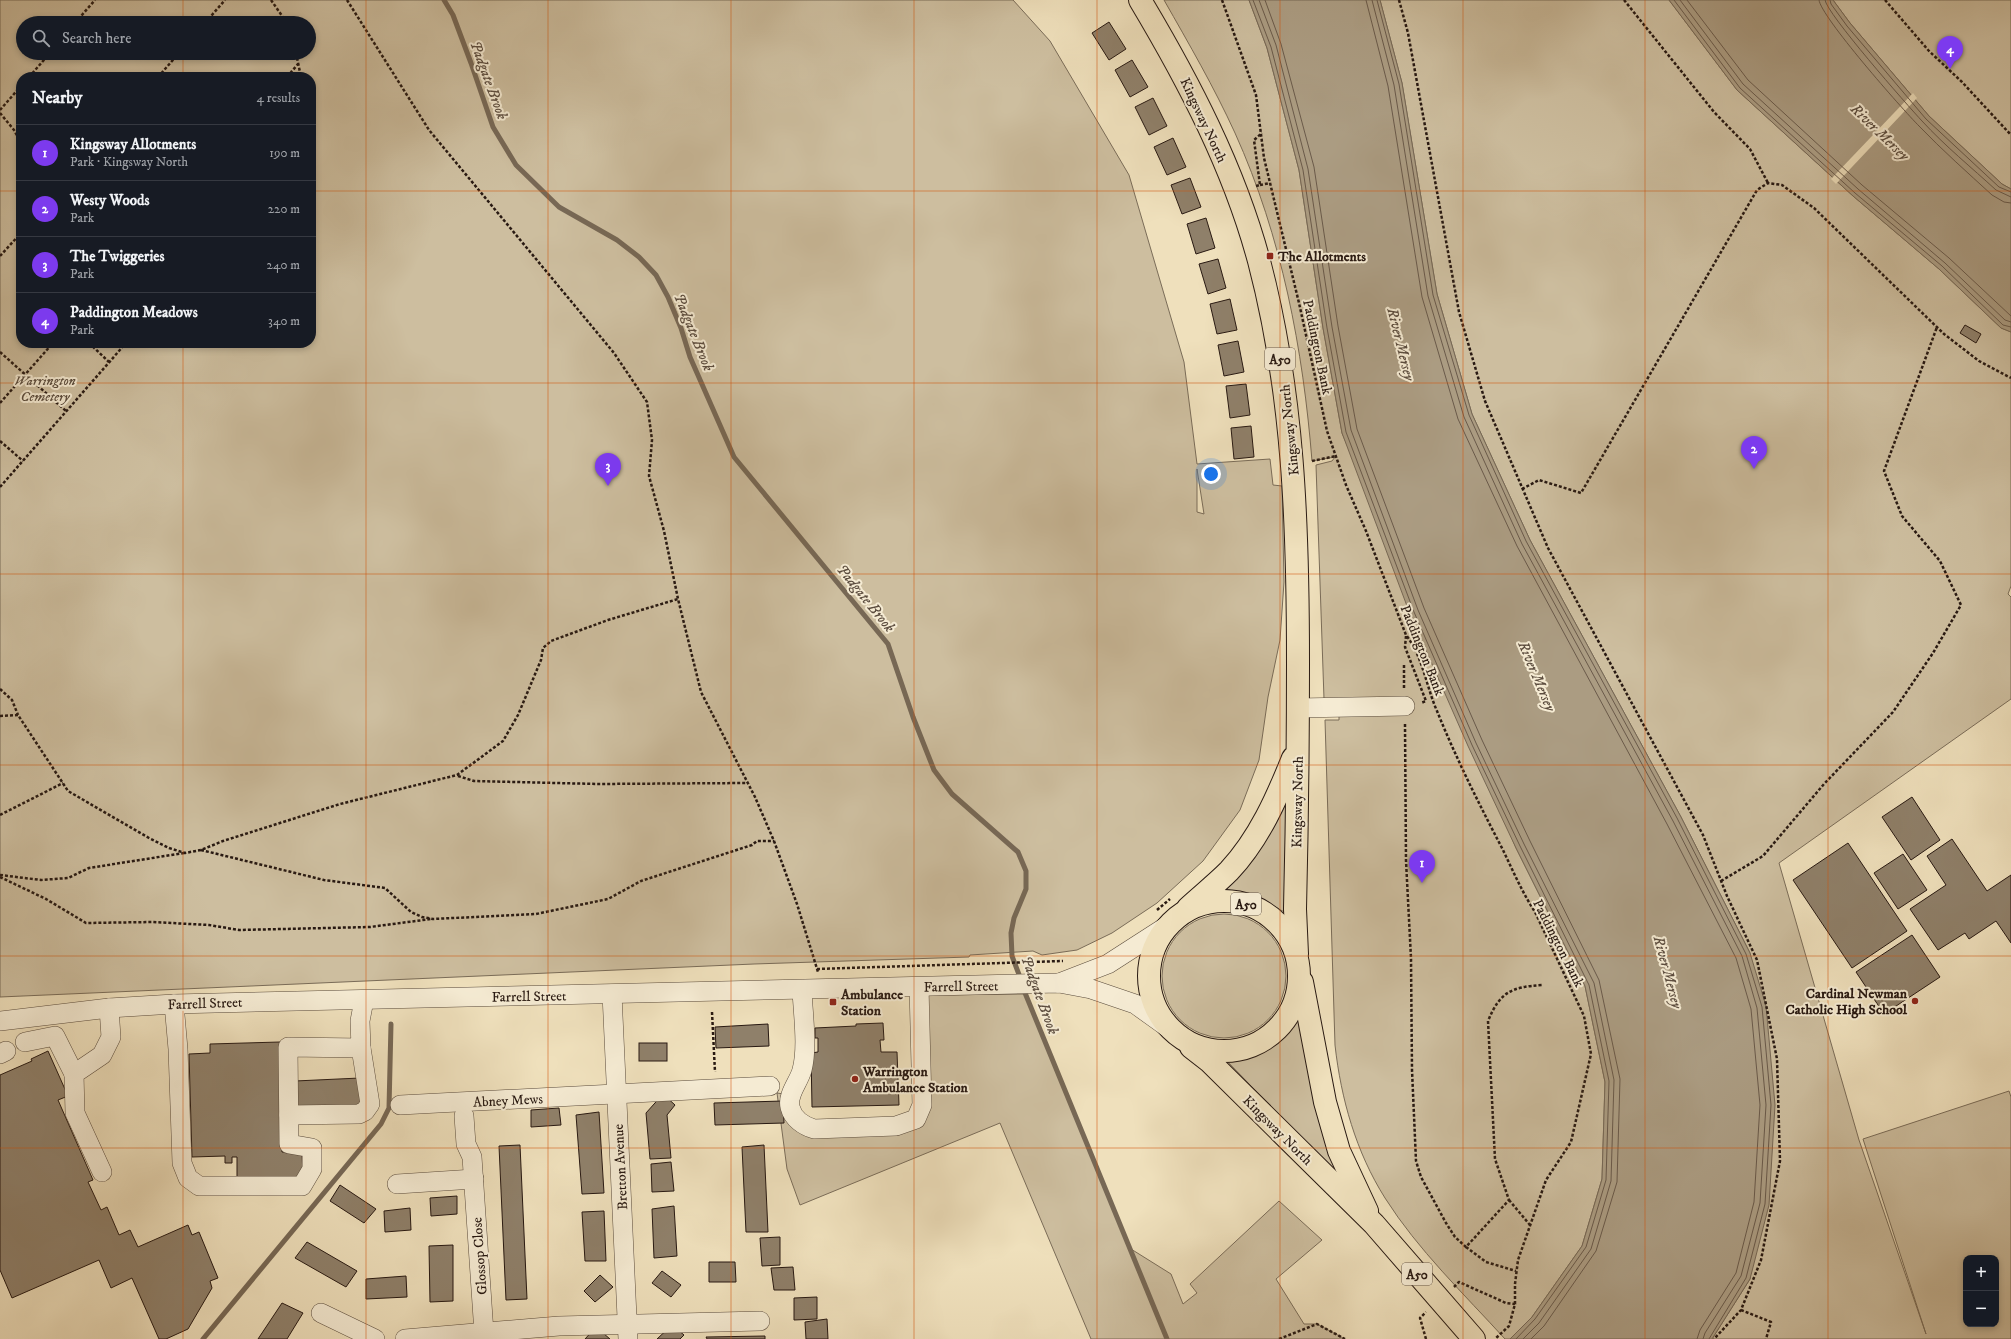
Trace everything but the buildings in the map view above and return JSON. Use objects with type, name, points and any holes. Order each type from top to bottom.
[{"type":"main road","name":"Kingsway North","points":[[1140,0],[1186,79],[1225,163],[1236,191],[1258,260],[1273,325],[1287,401],[1294,480],[1298,593],[1295,909],[1298,962],[1325,1102],[1339,1151],[1374,1224]]},
{"type":"main road","name":"Kingsway North","points":[[1168,913],[1229,870],[1259,831],[1278,794],[1297,746]]},
{"type":"main road","name":"A50","points":[[1225,901],[1248,905],[1270,916],[1286,933],[1298,962],[1298,995],[1288,1017],[1272,1035],[1250,1047],[1226,1052],[1202,1049],[1174,1032],[1156,1009],[1149,988],[1149,966],[1155,945],[1168,913],[1201,904],[1225,901]]},
{"type":"main road","name":"Kingsway North","points":[[1174,1032],[1209,1061],[1374,1224],[1467,1332]]},
{"type":"street","points":[[1298,708],[1405,706]]},
{"type":"street","name":"Farrell Street","points":[[1053,983],[1108,964],[1168,913]]},
{"type":"street","name":"Farrell Street","points":[[0,1021],[109,1008],[174,1004],[1053,983],[1091,989],[1135,1004],[1174,1032]]},
{"type":"street","points":[[810,990],[803,1064],[791,1095],[790,1107],[803,1125],[814,1129],[896,1126],[916,1119],[922,1105],[919,987]]},
{"type":"street","name":"Bretton Avenue","points":[[612,994],[627,1332]]},
{"type":"street","points":[[289,1115],[359,1114],[365,1111],[370,1104],[360,1022],[364,1000]]},
{"type":"street","points":[[174,1004],[178,1049],[182,1163],[188,1178],[199,1186],[302,1186],[312,1169],[312,1148],[289,1144],[288,1047],[362,1048]]},
{"type":"street","points":[[74,1074],[102,1055],[111,1037],[109,1008]]},
{"type":"street","points":[[25,1042],[55,1036],[74,1074],[75,1113],[102,1172]]},
{"type":"street","name":"Abney Mews","points":[[400,1105],[770,1086]]},
{"type":"street","name":"Glossop Close","points":[[464,1116],[466,1144],[472,1157],[484,1333]]},
{"type":"street","points":[[397,1184],[474,1179]]},
{"type":"street","points":[[321,1314],[375,1339]]},
{"type":"street","points":[[405,1339],[559,1326],[627,1332],[760,1321]]},
{"type":"path","points":[[81,16],[95,0]]},
{"type":"path","points":[[211,16],[225,0]]},
{"type":"path","points":[[271,0],[282,16]]},
{"type":"path","points":[[347,0],[429,130],[614,353],[647,402],[652,440],[649,476],[664,531],[700,692],[748,783],[774,841],[818,969],[810,990]]},
{"type":"path","name":"Paddington Bank","points":[[1222,0],[1256,95],[1264,158],[1299,302],[1319,401],[1336,456],[1406,635],[1413,644],[1436,709],[1479,804],[1559,962],[1584,1016],[1589,1034],[1591,1054],[1571,1142],[1546,1180],[1518,1260],[1515,1284],[1515,1304],[1509,1326],[1495,1339]]},
{"type":"path","points":[[1399,0],[1408,33],[1460,312],[1485,401],[1548,548],[1703,835],[1721,881],[1757,960],[1777,1059],[1780,1161],[1761,1260],[1741,1310],[1714,1339]]},
{"type":"path","points":[[1624,0],[1714,112],[1750,149],[1768,183]]},
{"type":"path","points":[[1885,0],[1929,52],[1962,82],[2011,135]]},
{"type":"path","points":[[33,72],[44,60]]},
{"type":"path","points":[[162,72],[173,60]]},
{"type":"path","points":[[298,60],[300,72]]},
{"type":"path","points":[[291,72],[299,63]]},
{"type":"path","points":[[16,92],[0,111],[16,133]]},
{"type":"path","points":[[1260,185],[1254,140],[1262,133]]},
{"type":"path","points":[[1256,186],[1270,183]]},
{"type":"path","points":[[1522,489],[1539,480],[1581,493],[1757,190],[1768,183],[1782,185],[1814,208],[1937,327],[1979,361],[2011,378]]},
{"type":"path","points":[[0,256],[16,238]]},
{"type":"path","points":[[1721,881],[1763,856],[1824,784],[1893,712],[1933,653],[1962,605],[1940,561],[1902,516],[1884,471],[1937,327]]},
{"type":"path","points":[[0,403],[48,348]]},
{"type":"path","points":[[94,348],[109,362]]},
{"type":"path","points":[[0,487],[122,348]]},
{"type":"path","points":[[0,352],[66,411]]},
{"type":"path","points":[[0,440],[23,461]]},
{"type":"path","points":[[1312,461],[1336,456]]},
{"type":"path","points":[[0,876],[40,880],[68,878],[89,868],[201,850],[223,841],[340,804],[457,776],[503,741],[518,715],[541,660],[543,648],[551,641],[608,620],[678,599]]},
{"type":"path","points":[[1405,706],[1426,701],[1405,646],[1406,635]]},
{"type":"path","points":[[1404,665],[1406,862],[1411,958],[1412,1070],[1416,1161],[1421,1177],[1455,1237],[1486,1262],[1516,1271]]},
{"type":"path","points":[[0,689],[12,700],[18,715],[68,790],[149,838],[185,853]]},
{"type":"path","points":[[0,716],[18,715]]},
{"type":"path","points":[[457,776],[474,781],[598,784],[748,783]]},
{"type":"path","points":[[0,815],[63,783]]},
{"type":"path","points":[[0,876],[46,898],[86,923],[152,922],[209,925],[239,930],[370,927],[433,919],[522,916],[608,899],[641,880],[752,845],[757,841],[774,841]]},
{"type":"path","points":[[201,850],[324,880],[385,888],[411,912],[422,917],[433,919]]},
{"type":"path","points":[[818,969],[1039,962]]},
{"type":"path","points":[[1530,1225],[1509,1200],[1495,1160],[1488,1021],[1494,1006],[1502,996],[1511,990],[1524,986],[1542,985]]},
{"type":"path","points":[[712,1012],[716,1088]]},
{"type":"path","points":[[1466,1247],[1509,1200]]},
{"type":"path","points":[[1459,1282],[1506,1303],[1515,1304]]},
{"type":"path","points":[[1741,1310],[1771,1322],[1766,1339]]},
{"type":"path","points":[[1426,1339],[1420,1318],[1427,1312]]},
{"type":"path","points":[[1279,1339],[1317,1324],[1345,1339]]},
{"type":"green space","name":"Warrington Cemetery","points":[[0,0],[1013,0],[1050,41],[1129,175],[1184,362],[1197,464],[1270,459],[1273,485],[1282,486],[1284,582],[1280,640],[1268,697],[1259,760],[1240,810],[1203,861],[1157,903],[1112,933],[1077,950],[1042,955],[1033,951],[970,955],[969,957],[754,964],[0,997]],"holes":[[[1197,469],[1204,514],[1197,512]]]},
{"type":"green space","points":[[1164,0],[1249,0],[1267,48],[1299,170],[1323,328],[1342,433],[1516,848],[1585,986],[1605,1082],[1602,1179],[1582,1246],[1532,1317],[1510,1339],[1505,1339],[1458,1288],[1427,1254],[1398,1217],[1385,1198],[1366,1162],[1358,1144],[1346,1105],[1341,1085],[1335,1045],[1325,720],[1339,720],[1339,699],[1324,699],[1316,465],[1332,461],[1335,457],[1312,461],[1303,377],[1296,335],[1278,253],[1266,212],[1235,133],[1219,99]]},
{"type":"green space","points":[[1380,0],[1669,0],[1737,90],[1853,196],[1939,269],[2001,328],[2011,332],[2011,586],[2008,594],[2011,597],[2011,699],[1779,863],[1859,1140],[1926,1334],[1863,1139],[2009,1091],[2011,1097],[2011,1339],[1712,1339],[1750,1279],[1750,953],[1681,817],[1530,540],[1472,414],[1437,294],[1402,83]]},
{"type":"green space","points":[[1833,0],[2011,0],[2011,189],[2002,184],[1929,116],[1850,23]]},
{"type":"green space","points":[[1293,771],[1286,913],[1265,901],[1223,888]]},
{"type":"green space","points":[[1230,914],[1248,918],[1259,924],[1272,936],[1282,952],[1286,976],[1282,1000],[1276,1011],[1264,1024],[1242,1036],[1218,1038],[1200,1034],[1189,1028],[1176,1016],[1164,994],[1162,970],[1166,952],[1172,941],[1184,928],[1206,916]]},
{"type":"green space","points":[[1026,994],[1131,1249],[1171,1274],[1183,1304],[1197,1293],[1190,1284],[1279,1201],[1322,1240],[1276,1279],[1304,1324],[1317,1324],[1345,1339],[1091,1339],[1000,1123],[800,1205],[787,1169],[777,1093],[791,1095],[803,1125],[916,1119],[919,995]]},
{"type":"green space","points":[[1300,1017],[1343,1182],[1227,1061],[1261,1053],[1285,1036]]},
{"type":"water","name":"River Mersey","points":[[1249,0],[1380,0],[1402,83],[1437,294],[1472,414],[1530,540],[1681,817],[1750,953],[1766,1006],[1775,1105],[1769,1205],[1750,1279],[1712,1339],[1510,1339],[1532,1317],[1582,1246],[1602,1179],[1605,1082],[1585,986],[1516,848],[1468,746],[1410,614],[1342,433],[1323,328],[1299,170],[1267,48]]},
{"type":"water","name":"River Mersey","points":[[1669,0],[1833,0],[1850,23],[1929,116],[2002,184],[2011,189],[2011,332],[2001,328],[1939,269],[1853,196],[1737,90]]},
{"type":"pier","points":[[1913,93],[1917,98],[1836,184],[1831,179]]},
{"type":"waterway","name":"Padgate Brook","points":[[444,0],[453,15],[493,127],[516,165],[559,207],[617,240],[639,257],[656,275],[668,297],[681,328],[690,357],[734,457],[888,644],[913,717],[934,770],[952,794],[1018,852],[1026,871],[1026,889],[1014,918],[1011,933],[1012,956],[1021,980]]},
{"type":"waterway","name":"Padgate Brook","points":[[1023,988],[1167,1339]]},
{"type":"waterway","points":[[203,1339],[381,1124],[389,1108],[391,1024]]},
{"type":"place","name":"Paddington Meadows","points":[[1950,69]]},
{"type":"place","name":"The Allotments","points":[[1270,256]]},
{"type":"place","name":"Westy Woods","points":[[1754,469]]},
{"type":"place","name":"The Twiggeries","points":[[608,486]]},
{"type":"place","name":"Kingsway Allotments","points":[[1422,883]]},
{"type":"place","name":"Cardinal Newman Catholic High School","points":[[1915,1001]]},
{"type":"place","name":"Ambulance Station","points":[[833,1002]]},
{"type":"place","name":"Warrington Ambulance Station","points":[[855,1079]]}]
